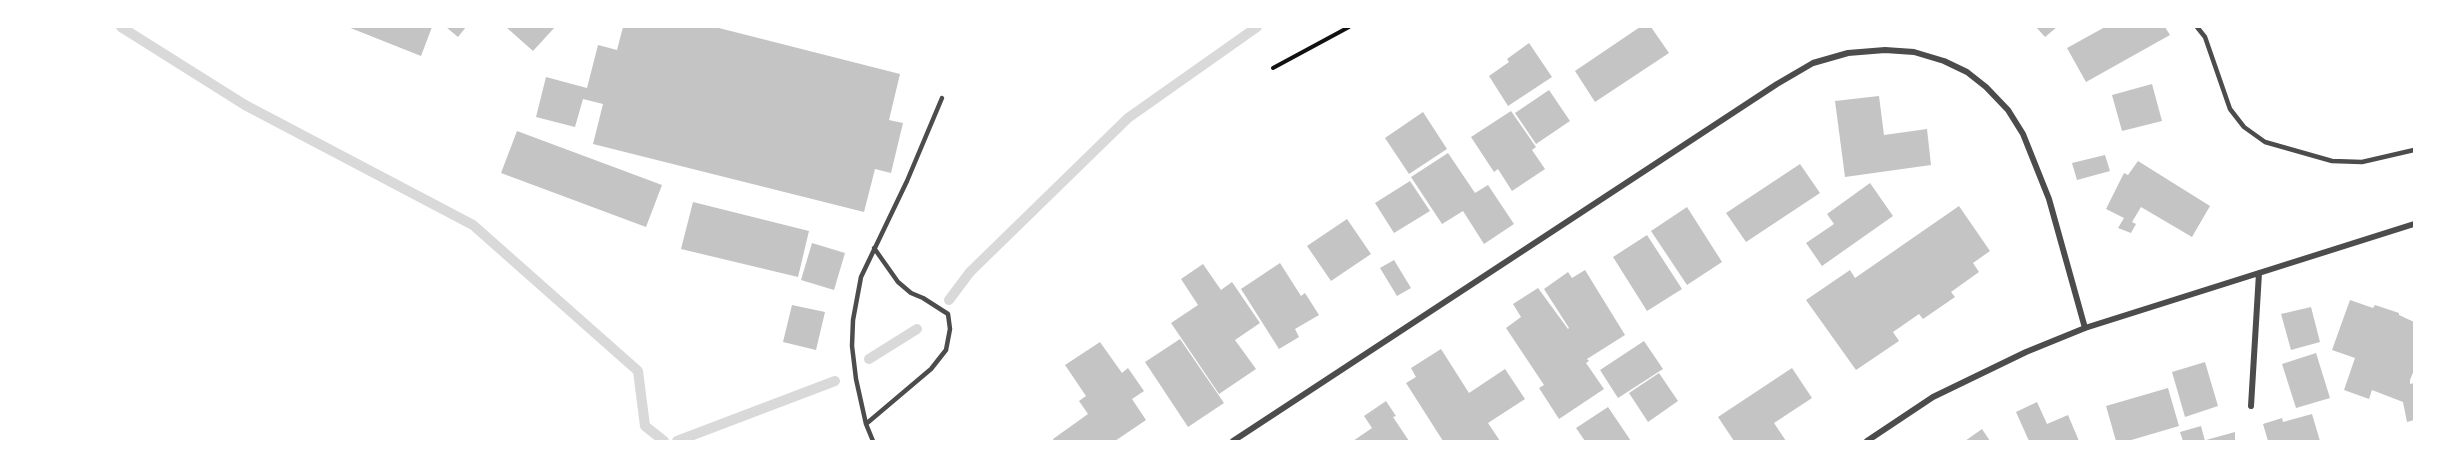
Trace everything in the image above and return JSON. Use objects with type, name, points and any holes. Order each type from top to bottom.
[{"type":"street","points":[[1233,441],[1777,84],[1813,63],[1848,53],[1885,50],[1914,52],[1944,61],[1967,72],[1986,87],[2008,110],[2023,134],[2049,199],[2085,328]]},
{"type":"street","points":[[1868,441],[1934,397],[2026,352],[2085,328],[2414,224]]},
{"type":"street","points":[[2251,406],[2259,273]]},
{"type":"lane","points":[[2197,27],[2205,38],[2230,109],[2244,127],[2265,142],[2332,161],[2362,162],[2414,150]]},
{"type":"lane","points":[[873,441],[866,424],[856,379],[852,346],[853,320],[861,277],[907,181],[942,98]]},
{"type":"lane","points":[[866,424],[931,369],[946,350],[950,336],[948,314],[911,293],[898,282],[874,248]]},
{"type":"path","points":[[1273,68],[1349,27]]},
{"type":"building","points":[[348,27],[432,27],[421,56]]},
{"type":"building","points":[[446,27],[466,27],[458,37]]},
{"type":"building","points":[[506,27],[555,27],[533,51]]},
{"type":"building","points":[[623,27],[715,27],[900,74],[889,120],[903,123],[891,173],[875,169],[864,212],[593,144],[603,104],[583,99],[575,127],[536,117],[546,77],[587,88],[598,45],[617,50]]},
{"type":"building","points":[[1640,27],[1651,27],[1669,53],[1595,102],[1575,71]]},
{"type":"building","points":[[2036,27],[2057,27],[2045,37]]},
{"type":"building","points":[[2105,27],[2165,27],[2170,35],[2086,82],[2067,48]]},
{"type":"building","points":[[1529,43],[1552,77],[1508,106],[1489,76],[1509,62],[1507,59]]},
{"type":"building","points":[[2152,84],[2162,121],[2122,131],[2112,95]]},
{"type":"building","points":[[1549,90],[1570,121],[1536,144],[1515,113]]},
{"type":"building","points":[[1879,96],[1884,135],[1927,129],[1931,165],[1845,177],[1835,101]]},
{"type":"building","points":[[1511,111],[1536,147],[1532,150],[1545,169],[1512,191],[1498,169],[1494,172],[1471,137]]},
{"type":"building","points":[[1423,112],[1447,149],[1409,174],[1385,138]]},
{"type":"building","points":[[517,131],[662,185],[646,227],[501,173]]},
{"type":"building","points":[[1448,153],[1475,193],[1488,185],[1514,224],[1484,244],[1463,211],[1442,224],[1411,177]]},
{"type":"building","points":[[2105,155],[2110,171],[2077,180],[2072,163]]},
{"type":"building","points":[[2138,161],[2210,206],[2192,237],[2141,207],[2132,222],[2136,224],[2131,233],[2118,228],[2124,218],[2106,209],[2124,173],[2128,175]]},
{"type":"building","points":[[1800,164],[1820,193],[1746,242],[1726,213]]},
{"type":"building","points":[[1410,181],[1430,211],[1394,233],[1375,203]]},
{"type":"building","points":[[1870,183],[1893,216],[1822,266],[1806,243],[1834,224],[1827,214]]},
{"type":"building","points":[[693,202],[809,231],[798,277],[681,249]]},
{"type":"building","points":[[1959,206],[1990,251],[1973,263],[1979,272],[1951,292],[1955,297],[1923,319],[1919,314],[1893,332],[1899,341],[1856,370],[1806,300],[1850,270],[1855,278]]},
{"type":"building","points":[[1687,207],[1722,262],[1687,285],[1651,231]]},
{"type":"building","points":[[1347,219],[1371,254],[1331,281],[1307,246]]},
{"type":"building","points":[[1647,235],[1682,289],[1647,311],[1613,257]]},
{"type":"building","points":[[812,243],[845,253],[834,290],[801,280]]},
{"type":"building","points":[[1394,260],[1411,288],[1397,296],[1380,268]]},
{"type":"building","points":[[1280,263],[1301,296],[1305,293],[1319,315],[1295,329],[1299,337],[1279,349],[1241,289]]},
{"type":"building","points":[[1203,264],[1221,290],[1232,282],[1260,323],[1235,340],[1256,369],[1219,394],[1171,323],[1198,305],[1181,279]]},
{"type":"building","points":[[1585,270],[1625,335],[1587,359],[1589,361],[1586,363],[1604,389],[1559,419],[1539,388],[1544,385],[1506,328],[1521,317],[1513,304],[1538,288],[1568,329],[1544,289],[1568,272],[1572,278]]},
{"type":"building","points":[[2350,300],[2373,308],[2375,305],[2399,313],[2414,322],[2414,370],[2410,384],[2414,383],[2414,420],[2407,422],[2403,402],[2372,390],[2369,399],[2344,390],[2355,358],[2332,350]]},
{"type":"building","points":[[792,305],[825,312],[816,350],[783,342]]},
{"type":"building","points":[[2311,307],[2320,342],[2291,350],[2281,314]]},
{"type":"building","points":[[1180,339],[1224,403],[1188,427],[1145,362]]},
{"type":"building","points":[[1644,341],[1663,369],[1618,398],[1600,370]]},
{"type":"building","points":[[1100,342],[1122,373],[1128,368],[1144,391],[1132,399],[1146,420],[1115,441],[1054,441],[1053,439],[1088,414],[1079,401],[1086,396],[1065,365]]},
{"type":"building","points":[[1441,349],[1469,393],[1505,369],[1525,399],[1488,423],[1500,441],[1443,441],[1406,383],[1416,377],[1411,368]]},
{"type":"building","points":[[2316,353],[2330,398],[2296,408],[2282,364]]},
{"type":"building","points":[[2205,362],[2218,406],[2185,417],[2172,372]]},
{"type":"building","points":[[1792,368],[1812,398],[1774,423],[1786,441],[1734,441],[1718,417]]},
{"type":"building","points":[[1659,373],[1678,401],[1648,422],[1629,393]]},
{"type":"building","points":[[2168,388],[2179,426],[2128,441],[2116,441],[2106,406]]},
{"type":"building","points":[[1386,401],[1396,416],[1393,417],[1409,441],[1353,441],[1372,428],[1364,416]]},
{"type":"building","points":[[2037,402],[2047,424],[2068,415],[2079,441],[2029,441],[2016,412]]},
{"type":"building","points":[[1608,407],[1631,441],[1585,441],[1576,428]]},
{"type":"building","points":[[2312,414],[2320,441],[2268,441],[2263,424],[2282,418],[2283,422]]},
{"type":"building","points":[[2201,426],[2205,441],[2183,441],[2180,432]]},
{"type":"building","points":[[1982,429],[1990,441],[1965,441]]},
{"type":"building","points":[[2235,432],[2235,441],[2206,441],[2206,440]]},
{"type":"waterway","points":[[121,27],[245,105],[473,225],[638,371],[645,426],[664,441]]},
{"type":"waterway","points":[[949,300],[970,272],[1128,118],[1257,27]]},
{"type":"waterway","points":[[869,359],[917,329]]},
{"type":"waterway","points":[[677,441],[835,381]]}]
